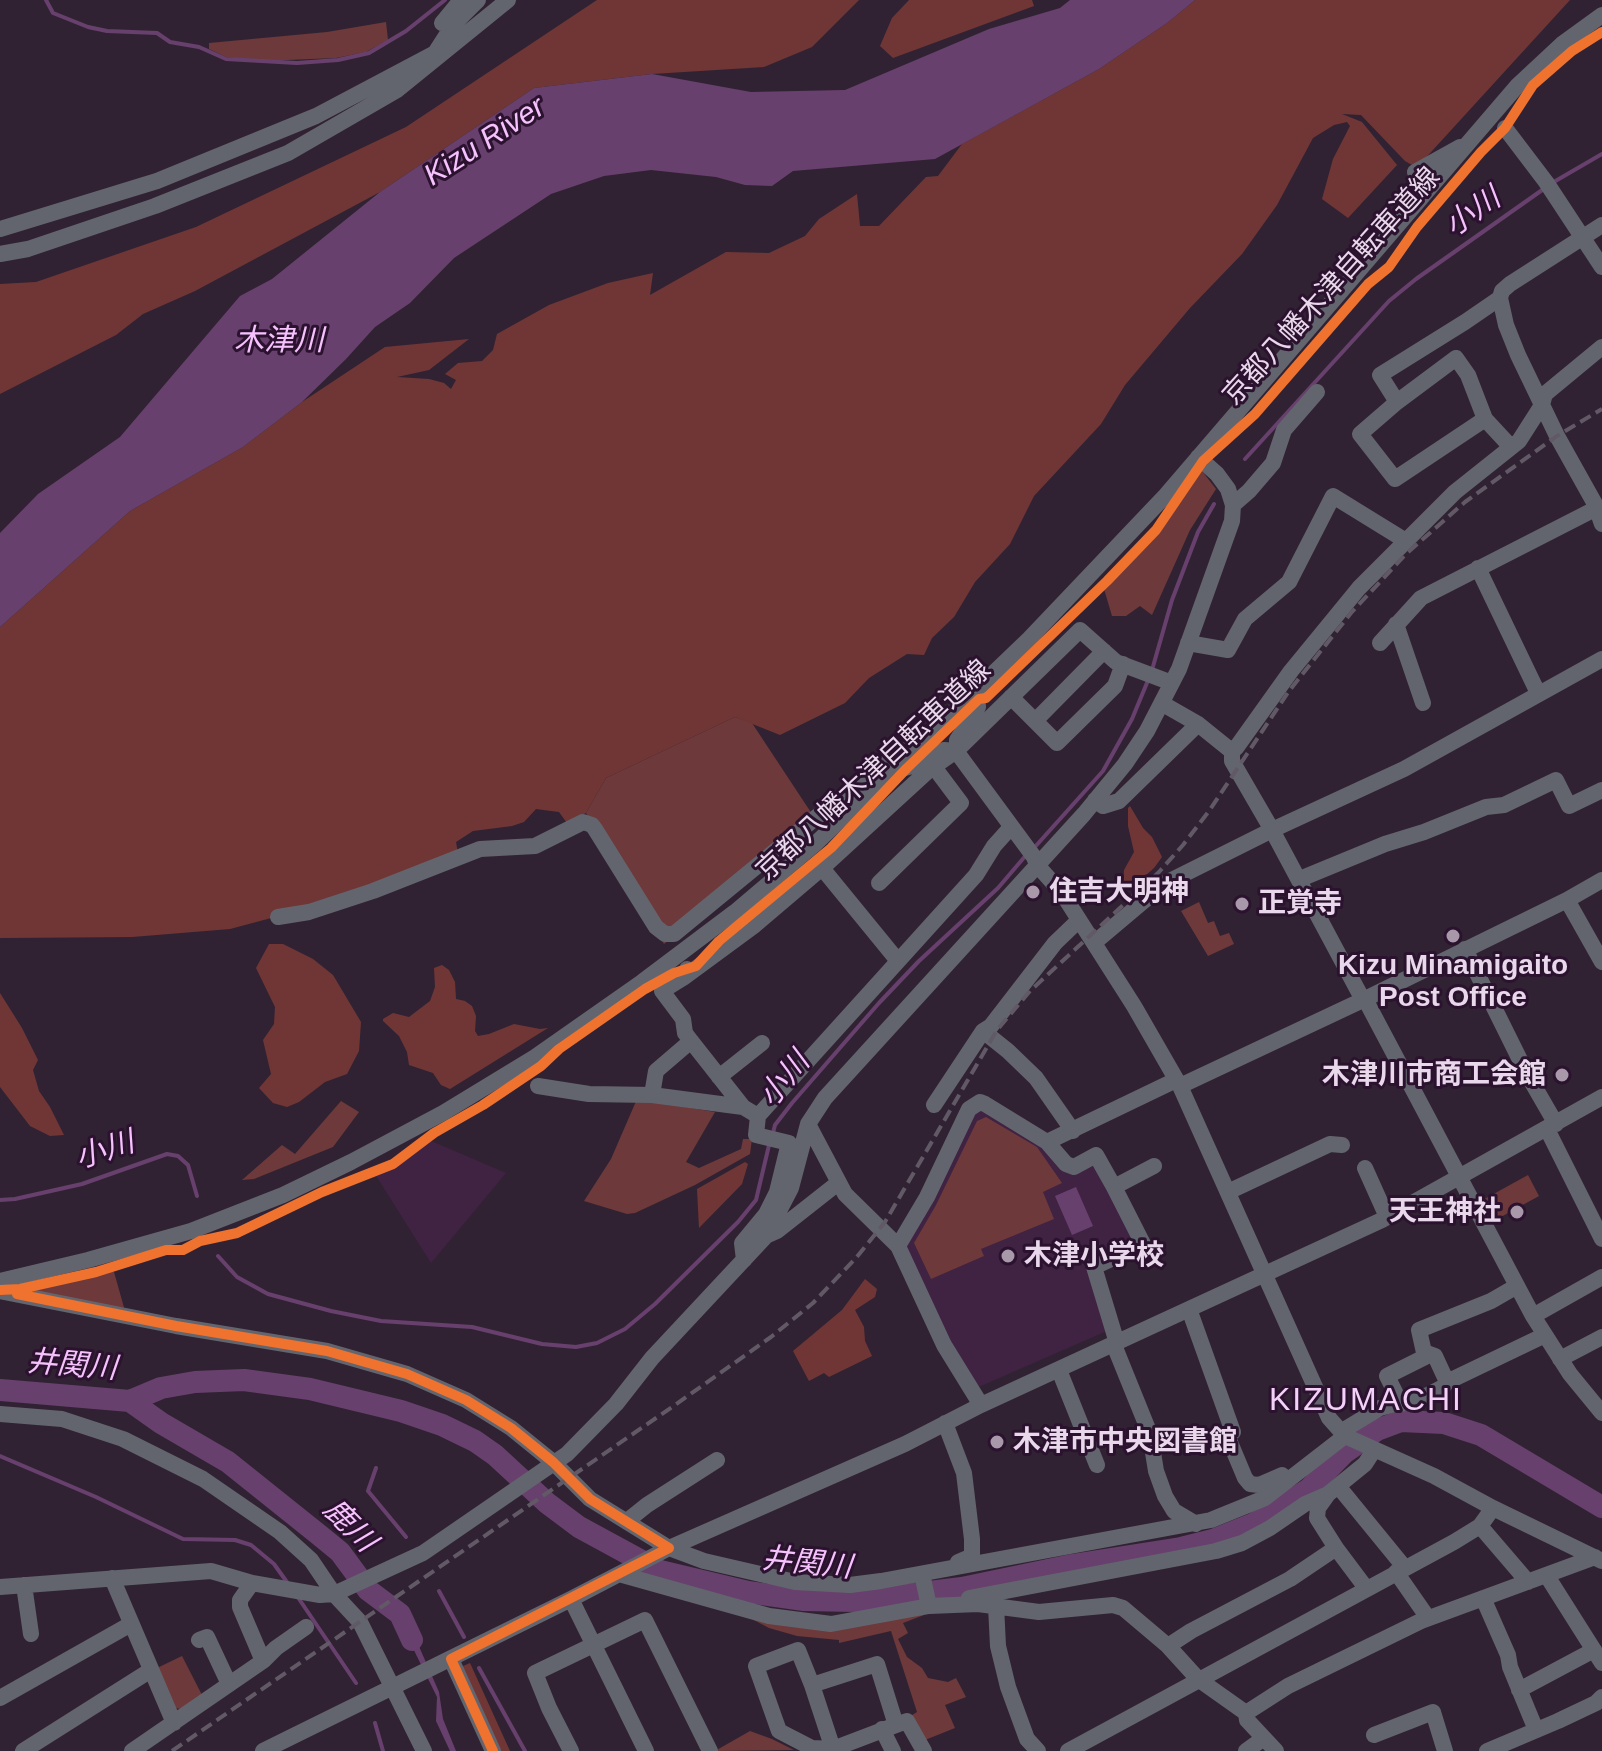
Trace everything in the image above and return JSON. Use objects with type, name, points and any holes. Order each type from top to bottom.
[{"type":"street","points":[[437,55],[440,25],[461,0]]},
{"type":"street","points":[[0,229],[157,181],[316,116],[437,55],[453,25],[478,0]]},
{"type":"street","points":[[0,254],[28,249],[155,206],[288,153],[397,90],[508,0]]},
{"type":"street","points":[[0,1281],[191,1231],[244,1212],[308,1183],[476,1094],[577,1028],[707,933],[814,845],[977,692],[1115,549],[1198,457],[1522,80],[1562,44],[1602,15]]},
{"type":"street","points":[[1505,128],[1546,182],[1602,267]]},
{"type":"street","points":[[1415,172],[1469,143]]},
{"type":"street","points":[[1380,643],[1421,598],[1478,568],[1598,517],[1595,504],[1518,355],[1506,325],[1500,298],[1502,291],[1510,284],[1602,225]]},
{"type":"street","points":[[1397,402],[1380,375],[1500,298]]},
{"type":"street","points":[[1232,749],[1236,748],[1291,671],[1359,588],[1455,492],[1519,441],[1542,405],[1545,394],[1602,347]]},
{"type":"street","points":[[1485,419],[1395,479],[1360,434],[1456,358],[1468,375],[1485,419],[1511,447]]},
{"type":"street","points":[[1233,505],[1273,463],[1284,430],[1317,392]]},
{"type":"street","points":[[0,1587],[211,1571],[252,1583],[302,1592],[337,1592],[423,1553],[567,1454],[616,1404],[652,1358],[766,1236],[779,1216],[795,1178],[808,1124],[825,1098],[1035,861],[1095,800],[1125,764],[1163,704],[1165,680],[1188,643],[1232,521],[1233,505],[1223,481],[1198,457]]},
{"type":"street","points":[[1188,643],[1228,650],[1245,619],[1289,582],[1333,496],[1406,541]]},
{"type":"street","points":[[1478,568],[1538,693]]},
{"type":"street","points":[[1396,624],[1423,703]]},
{"type":"street","points":[[744,1260],[742,1243],[766,1214],[781,1182],[789,1143],[756,1135],[750,1112],[685,1033],[683,1019],[662,991],[755,925],[822,868],[934,767],[956,751],[1080,630],[1128,666],[1165,680]]},
{"type":"street","points":[[1035,721],[1104,651]]},
{"type":"street","points":[[1094,943],[1164,884],[1404,769],[1602,659]]},
{"type":"street","points":[[1011,697],[1057,743],[1115,686],[1128,666]]},
{"type":"street","points":[[977,692],[978,707],[957,740],[956,751],[1035,861],[1062,893],[1134,1006],[1178,1083],[1230,1191],[1329,1418],[1345,1435],[1598,1559]]},
{"type":"street","points":[[1163,704],[1232,749]]},
{"type":"street","points":[[1095,800],[1103,806],[1119,801],[1198,724]]},
{"type":"street","points":[[278,917],[309,912],[373,891],[480,849],[535,846],[583,822],[595,829],[658,930],[674,934],[852,788],[908,747],[936,731]]},
{"type":"street","points":[[1232,749],[1232,761],[1300,879],[1533,1316],[1560,1359],[1602,1413]]},
{"type":"street","points":[[895,770],[916,765],[944,750],[956,751]]},
{"type":"street","points":[[879,883],[961,803],[934,767]]},
{"type":"street","points":[[1300,879],[1486,807],[1504,805],[1556,780],[1569,806],[1602,790]]},
{"type":"street","points":[[750,1112],[898,961],[976,875],[994,846],[1014,831]]},
{"type":"street","points":[[822,868],[898,961]]},
{"type":"street","points":[[1047,1142],[1364,1000],[1602,880]]},
{"type":"street","points":[[1567,900],[1602,962]]},
{"type":"street","points":[[934,1105],[983,1031],[991,1026],[1040,962],[1079,920]]},
{"type":"street","points":[[683,978],[707,933]]},
{"type":"street","points":[[1465,949],[1526,1072],[1602,1239]]},
{"type":"street","points":[[983,1031],[1036,1078],[1073,1131]]},
{"type":"street","points":[[652,1095],[656,1071],[691,1041]]},
{"type":"street","points":[[719,1077],[762,1043]]},
{"type":"street","points":[[538,1086],[589,1094],[652,1095],[750,1112]]},
{"type":"street","points":[[263,1751],[667,1549],[905,1444],[981,1405],[1387,1217],[1602,1097]]},
{"type":"street","points":[[898,1246],[927,1197],[969,1109],[980,1102],[1047,1142],[1066,1164],[1074,1167],[1096,1155],[1143,1244],[1094,1267],[1115,1344],[1150,1434],[1159,1482],[1171,1507],[1196,1524]]},
{"type":"street","points":[[808,1124],[845,1194],[898,1246],[944,1345],[981,1405]]},
{"type":"street","points":[[1230,1191],[1330,1144],[1342,1145]]},
{"type":"street","points":[[1114,1187],[1154,1166]]},
{"type":"street","points":[[1365,1168],[1387,1217]]},
{"type":"street","points":[[766,1236],[777,1231],[838,1183]]},
{"type":"street","points":[[1533,1316],[1602,1277]]},
{"type":"street","points":[[1401,1404],[1387,1376],[1425,1357],[1419,1330],[1491,1301],[1517,1286]]},
{"type":"street","points":[[0,1291],[373,1362],[466,1400],[526,1439],[548,1466],[583,1493],[667,1549],[795,1582],[850,1585],[922,1575],[1196,1524],[1241,1510],[1265,1498],[1380,1408],[1428,1395],[1447,1382],[1545,1335]]},
{"type":"street","points":[[1189,1309],[1233,1432],[1227,1435],[1250,1484],[1267,1483],[1313,1453],[1331,1449]]},
{"type":"street","points":[[1560,1359],[1602,1337]]},
{"type":"street","points":[[1424,1352],[1435,1356],[1447,1382]]},
{"type":"street","points":[[1059,1370],[1097,1465]]},
{"type":"street","points":[[0,1414],[52,1417],[123,1439],[228,1495],[280,1532],[311,1560],[360,1622],[397,1686],[424,1751]]},
{"type":"street","points":[[922,1575],[972,1556],[964,1473],[945,1423]]},
{"type":"street","points":[[1366,1588],[1316,1515],[1333,1490],[1365,1464],[1372,1449]]},
{"type":"street","points":[[627,1521],[717,1460]]},
{"type":"street","points":[[626,1571],[769,1616],[831,1624],[1216,1551],[1242,1543],[1333,1490]]},
{"type":"street","points":[[1333,1490],[1401,1570],[1428,1618]]},
{"type":"street","points":[[1068,1751],[1480,1526],[1493,1508]]},
{"type":"street","points":[[1480,1526],[1528,1582]]},
{"type":"street","points":[[1168,1646],[1290,1579],[1336,1548]]},
{"type":"street","points":[[1246,1713],[1288,1686],[1428,1618],[1598,1559]]},
{"type":"street","points":[[922,1575],[928,1604]]},
{"type":"street","points":[[1519,1690],[1598,1657],[1547,1576]]},
{"type":"street","points":[[112,1578],[174,1723]]},
{"type":"street","points":[[252,1583],[240,1600],[240,1607],[263,1661]]},
{"type":"street","points":[[24,1585],[31,1634]]},
{"type":"street","points":[[1483,1598],[1536,1730]]},
{"type":"street","points":[[571,1599],[646,1751]]},
{"type":"street","points":[[928,1604],[996,1606],[1039,1612],[1113,1605],[1123,1608],[1168,1646],[1198,1679],[1246,1713],[1247,1720],[1276,1751]]},
{"type":"street","points":[[996,1606],[998,1646],[1008,1687],[1027,1739],[1038,1751]]},
{"type":"street","points":[[571,1751],[535,1673],[645,1620],[710,1751]]},
{"type":"street","points":[[0,1698],[131,1624]]},
{"type":"street","points":[[132,1751],[263,1661],[306,1627]]},
{"type":"street","points":[[199,1640],[207,1637],[229,1684]]},
{"type":"street","points":[[833,1750],[798,1650],[756,1666],[779,1731],[809,1750],[833,1750],[907,1721],[924,1751]]},
{"type":"street","points":[[447,1660],[493,1751]]},
{"type":"street","points":[[812,1685],[877,1664],[893,1751]]},
{"type":"street","points":[[23,1751],[151,1670]]},
{"type":"street","points":[[1487,1751],[1601,1700]]},
{"type":"street","points":[[1374,1735],[1433,1712],[1445,1751]]},
{"type":"street","points":[[1246,1751],[1264,1738]]},
{"type":"shaded area","points":[[597,0],[859,0],[812,47],[764,67],[652,74],[534,88],[380,192],[195,291],[143,314],[116,335],[0,394],[0,284],[36,282],[196,227],[406,127]]},
{"type":"shaded area","points":[[909,0],[1032,0],[1034,6],[893,58],[880,46],[892,18]]},
{"type":"shaded area","points":[[1195,0],[1570,0],[1421,163],[1412,165],[1405,161],[1361,115],[1342,114],[1362,122],[1397,165],[1348,218],[1322,199],[1333,159],[1350,126],[1347,122],[1334,125],[1313,138],[1277,205],[1242,254],[1190,308],[1125,385],[1101,424],[1034,496],[1010,544],[975,582],[954,617],[932,638],[924,655],[907,654],[869,678],[845,703],[780,735],[735,717],[606,778],[586,813],[567,823],[559,812],[536,809],[524,822],[473,831],[456,842],[458,854],[346,898],[230,929],[132,937],[0,938],[0,627],[130,511],[243,447],[302,402],[385,347],[469,339],[429,370],[397,377],[429,379],[444,383],[451,389],[456,380],[445,374],[458,363],[482,361],[493,350],[497,334],[549,305],[608,283],[653,273],[650,295],[726,252],[769,253],[805,236],[819,219],[857,194],[860,226],[879,226],[926,177],[938,176],[962,144],[1099,69]]},
{"type":"shaded area","points":[[386,22],[388,40],[366,52],[336,58],[263,61],[226,57],[209,49],[209,43],[327,32]]},
{"type":"shaded area","points":[[1202,471],[1216,489],[1190,530],[1152,615],[1140,606],[1126,616],[1112,616],[1104,589],[1160,532]]},
{"type":"shaded area","points":[[735,717],[752,723],[814,817],[664,944],[586,813],[606,778]]},
{"type":"shaded area","points":[[1130,806],[1162,857],[1129,890],[1123,883],[1124,870],[1134,852],[1128,826]]},
{"type":"shaded area","points":[[1199,902],[1208,923],[1214,921],[1220,936],[1229,933],[1234,944],[1208,956],[1181,911]]},
{"type":"shaded area","points":[[269,944],[283,944],[313,959],[333,975],[361,1022],[359,1051],[347,1074],[325,1082],[299,1102],[287,1107],[273,1103],[259,1088],[271,1074],[263,1040],[274,1024],[275,1007],[256,968]]},
{"type":"shaded area","points":[[442,965],[449,970],[455,982],[456,999],[472,1006],[478,1036],[514,1024],[548,1028],[450,1089],[441,1085],[433,1073],[409,1065],[399,1036],[383,1021],[393,1013],[409,1017],[430,1001],[435,987],[434,968]]},
{"type":"shaded area","points":[[0,993],[38,1060],[33,1070],[39,1091],[64,1135],[50,1136],[30,1126],[0,1087]]},
{"type":"shaded area","points":[[637,1099],[715,1112],[686,1162],[699,1168],[741,1149],[743,1139],[752,1139],[750,1154],[695,1185],[635,1213],[627,1214],[584,1201],[611,1159]]},
{"type":"shaded area","points":[[341,1101],[359,1112],[333,1147],[254,1179],[242,1180],[282,1145],[295,1154]]},
{"type":"shaded area","name":"木津小学校","points":[[982,1108],[1039,1140],[1064,1170],[1097,1163],[1137,1239],[1090,1265],[1109,1330],[974,1389],[903,1247],[973,1111]]},
{"type":"shaded area","points":[[986,1117],[1037,1147],[1062,1183],[1043,1192],[1054,1219],[981,1249],[984,1256],[931,1279],[914,1243],[977,1121]]},
{"type":"shaded area","points":[[429,1140],[506,1173],[431,1263],[375,1174],[398,1166]]},
{"type":"shaded area","points":[[745,1162],[748,1164],[742,1184],[699,1228],[697,1189]]},
{"type":"shaded area","points":[[1528,1175],[1539,1196],[1490,1223],[1479,1202]]},
{"type":"shaded area","points":[[114,1272],[125,1311],[20,1293]]},
{"type":"shaded area","points":[[865,1279],[877,1289],[875,1297],[855,1310],[864,1327],[865,1341],[872,1356],[829,1377],[824,1373],[809,1381],[793,1351],[842,1310]]},
{"type":"shaded area","points":[[925,1610],[924,1615],[903,1623],[908,1633],[898,1639],[907,1657],[922,1668],[928,1678],[948,1682],[956,1678],[966,1697],[945,1705],[955,1728],[920,1742],[909,1717],[917,1712],[891,1631],[839,1643],[839,1640],[797,1636],[769,1628],[750,1618],[794,1626]]},
{"type":"shaded area","points":[[182,1656],[202,1695],[181,1709],[174,1708],[157,1668]]},
{"type":"shaded area","points":[[470,1663],[510,1751],[499,1751],[461,1667]]},
{"type":"shaded area","points":[[750,1731],[772,1739],[794,1750],[715,1751]]},
{"type":"water","name":"木津川","points":[[1070,0],[1195,0],[1099,69],[935,159],[793,171],[772,186],[745,185],[716,177],[651,170],[604,176],[551,194],[454,258],[410,303],[375,327],[302,402],[243,447],[130,511],[0,627],[0,533],[38,494],[120,437],[240,296],[272,279],[380,192],[534,88],[652,74],[751,92],[845,90],[989,29],[1060,8]]},
{"type":"water","points":[[1076,1187],[1093,1226],[1072,1235],[1055,1196]]},
{"type":"water","points":[[400,1614],[410,1626],[439,1692],[443,1719],[456,1751],[450,1751],[436,1721],[437,1697],[403,1628]]},
{"type":"waterway","points":[[46,0],[53,13],[88,27],[157,33],[170,42],[199,47],[226,59],[297,63],[338,60],[369,53],[406,31],[445,0]]},
{"type":"waterway","name":"小川","points":[[1552,183],[1602,154]]},
{"type":"waterway","name":"小川","points":[[1245,459],[1389,301],[1545,188]]},
{"type":"waterway","name":"小川","points":[[1152,670],[1172,600],[1198,532],[1214,504]]},
{"type":"waterway","name":"小川","points":[[1034,848],[1103,771],[1132,719],[1149,678]]},
{"type":"waterway","name":"小川","points":[[773,1133],[775,1125],[792,1103],[879,1003],[919,961],[998,888],[1027,854]]},
{"type":"waterway","name":"小川","points":[[218,1256],[237,1277],[268,1294],[331,1311],[381,1321],[472,1327],[542,1344],[576,1347],[597,1343],[625,1329],[655,1304],[738,1222],[756,1200],[770,1141]]},
{"type":"waterway","name":"小川","points":[[0,1200],[82,1184],[167,1154],[178,1156],[188,1165],[197,1196]]},
{"type":"waterway","name":"井関川","points":[[0,1390],[130,1401],[161,1388],[195,1382],[244,1380],[310,1389],[401,1411],[442,1425],[475,1441],[579,1527],[660,1571],[748,1592],[804,1600],[856,1601],[962,1588],[1213,1540],[1253,1524],[1309,1489],[1344,1453],[1377,1430],[1401,1421],[1444,1423],[1481,1435],[1602,1507]]},
{"type":"waterway","name":"鹿川","points":[[130,1401],[228,1462],[340,1552],[368,1590],[400,1614],[412,1640]]},
{"type":"waterway","points":[[0,1456],[183,1539],[235,1540],[251,1545],[274,1564],[289,1585]]},
{"type":"waterway","points":[[376,1468],[368,1491],[406,1537]]},
{"type":"waterway","points":[[439,1591],[464,1637]]},
{"type":"waterway","points":[[297,1596],[356,1683]]},
{"type":"waterway","points":[[479,1668],[525,1751]]},
{"type":"waterway","points":[[375,1723],[383,1751]]},
{"type":"railway","points":[[172,1751],[675,1405],[813,1303],[885,1222],[997,1030],[1030,991],[1159,872],[1183,845],[1289,691],[1351,613],[1406,554],[1465,502],[1557,436],[1602,409]]},
{"type":"cycle path","name":"京都八幡木津自転車道線","points":[[0,1290],[20,1289],[96,1272],[166,1250],[183,1250],[200,1241],[237,1233],[322,1192],[393,1164],[434,1133],[541,1066],[559,1049],[645,989],[674,973],[696,966],[719,941],[831,848],[907,768],[979,699],[986,698],[1107,581],[1156,530],[1203,461],[1255,414],[1368,284],[1389,267],[1417,227],[1505,128],[1533,85],[1572,51],[1602,32]]},
{"type":"cycle path","points":[[17,1294],[176,1326],[327,1351],[407,1374],[466,1400],[511,1428],[553,1462],[590,1499],[669,1548]]},
{"type":"cycle path","points":[[493,1751],[451,1659],[669,1548]]},
{"type":"place","name":"住吉大明神","points":[[1033,892]]},
{"type":"place","name":"正覚寺","points":[[1242,904]]},
{"type":"place","name":"Kizu Minamigaito Post Office","points":[[1453,936]]},
{"type":"place","name":"木津川市商工会館","points":[[1562,1075]]},
{"type":"place","name":"天王神社","points":[[1517,1212]]},
{"type":"place","name":"木津小学校","points":[[1008,1256]]},
{"type":"place","name":"木津市中央図書館","points":[[997,1442]]},
{"type":"district","name":"KIZUMACHI","points":[[1366,1401]]},
{"type":"water label","name":"Kizu River","points":[[485,142]]}]
